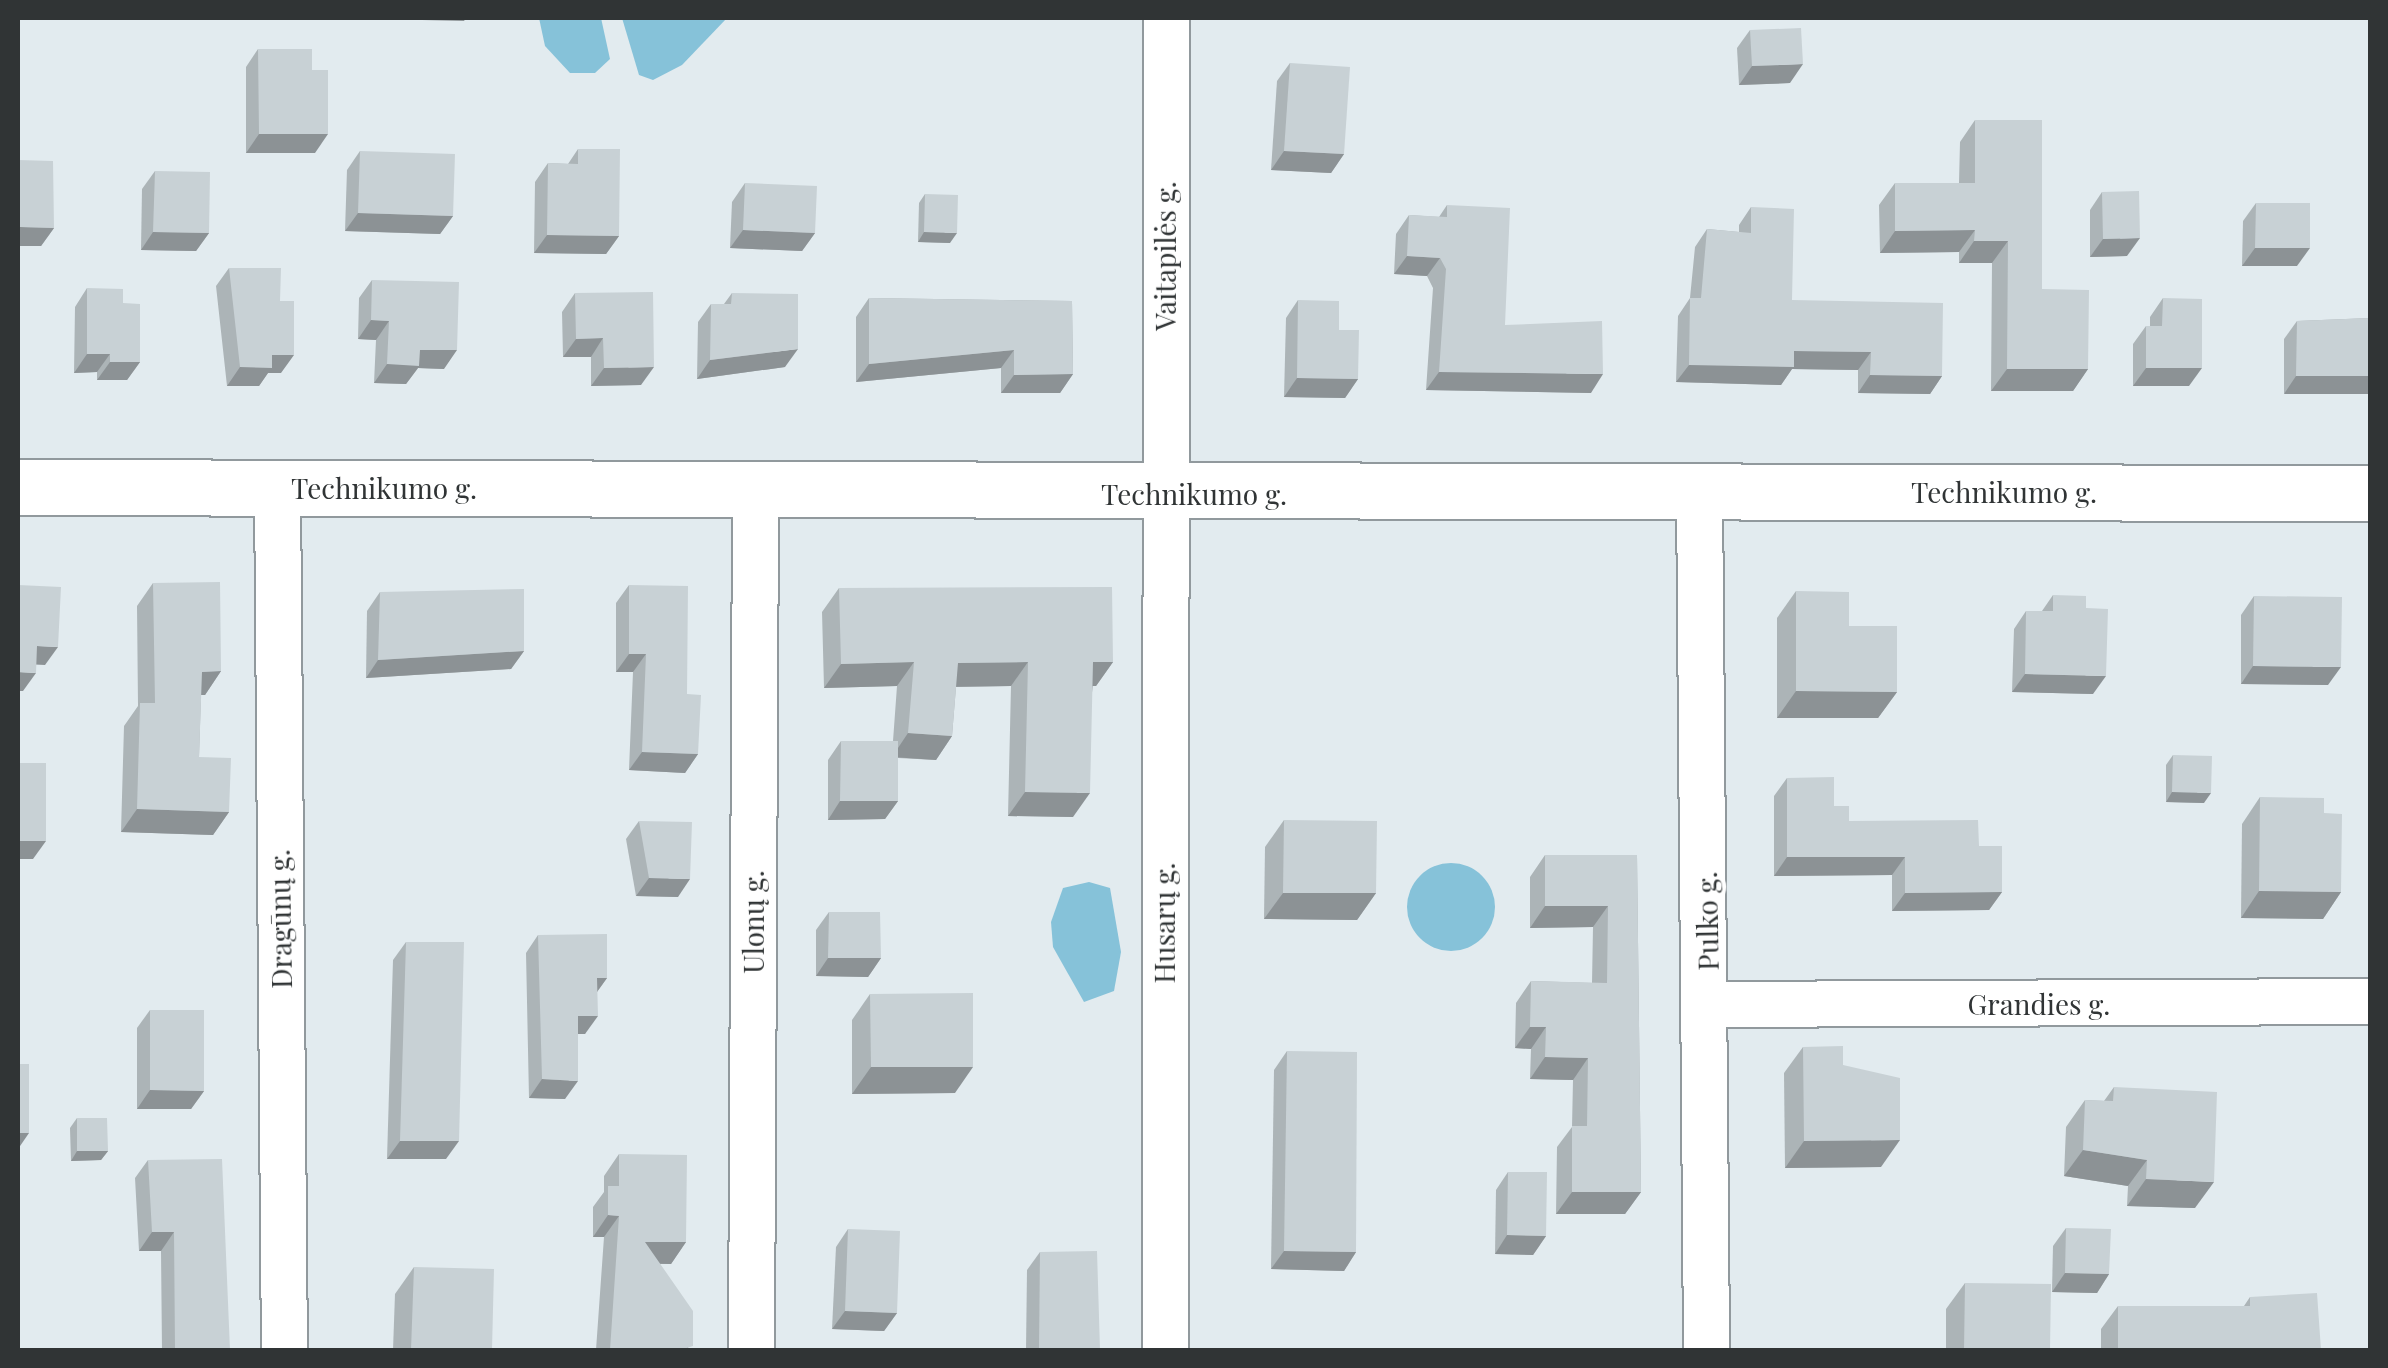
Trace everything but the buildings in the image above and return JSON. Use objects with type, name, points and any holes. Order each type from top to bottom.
[{"type":"street","name":"Vaitapilės g.","points":[[1163,495],[1166,18]]},
{"type":"street","name":"Technikumo g.","points":[[18,487],[1163,495],[2370,492]]},
{"type":"street","name":"Dragūnų g.","points":[[276,487],[284,1350]]},
{"type":"street","name":"Pulko g.","points":[[1699,491],[1708,1004],[1706,1350]]},
{"type":"street","name":"Ulonų g.","points":[[752,1350],[756,493]]},
{"type":"street","name":"Husarų g.","points":[[1163,495],[1165,1350]]},
{"type":"street","name":"Grandies g.","points":[[1708,1004],[2370,1001]]},
{"type":"water","points":[[539,18],[601,18],[610,59],[595,73],[570,73],[545,46]]},
{"type":"water","points":[[622,18],[727,18],[682,65],[653,80],[639,75]]},
{"type":"water","points":[[1442,863],[1460,863],[1476,870],[1488,882],[1495,907],[1488,932],[1476,944],[1460,951],[1442,951],[1426,944],[1414,932],[1407,916],[1407,898],[1414,882],[1426,870]]},
{"type":"water","points":[[1089,882],[1110,888],[1121,952],[1114,991],[1084,1002],[1053,947],[1051,922],[1063,888]]}]
